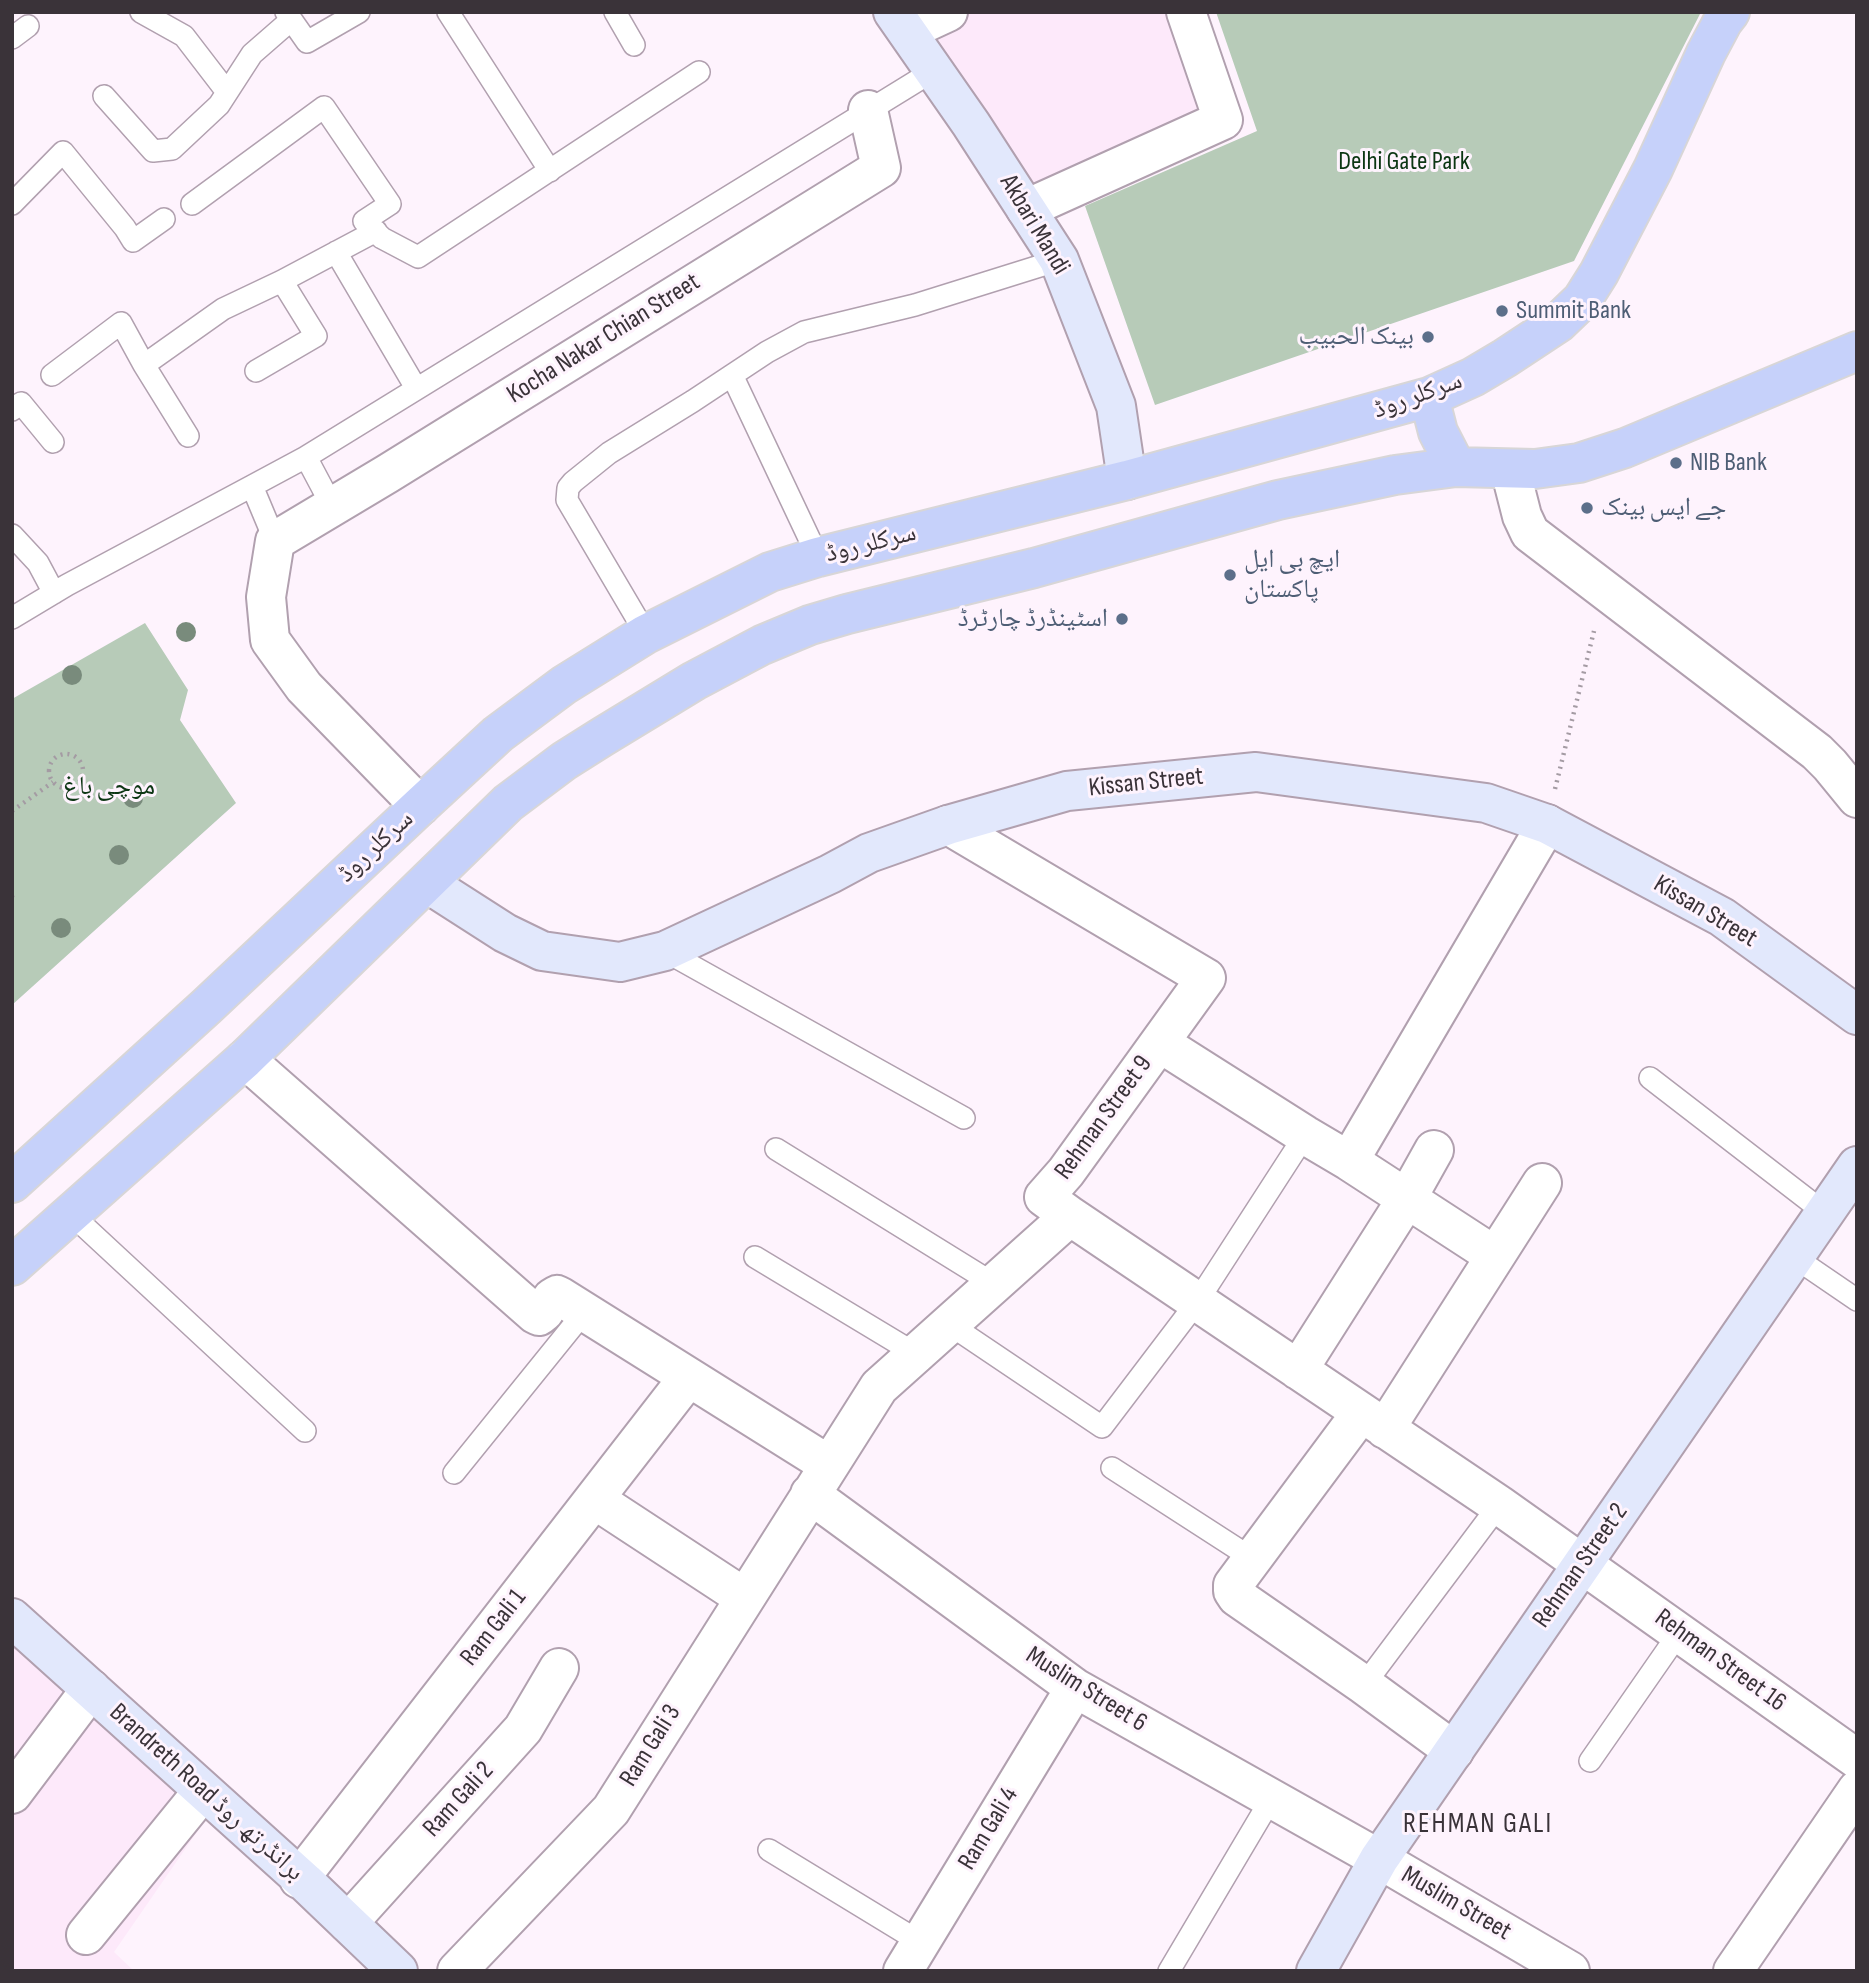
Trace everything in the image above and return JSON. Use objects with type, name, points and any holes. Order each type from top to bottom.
[{"type":"main road","name":"سرکلر روڈ","points":[[12,1183],[206,1007],[498,734],[564,685],[646,634],[770,572],[1127,480],[1429,397],[1473,377],[1558,323],[1582,300],[1599,273],[1653,170],[1706,53],[1730,12]]},
{"type":"main road","points":[[12,1266],[245,1059],[508,803],[564,761],[694,681],[762,645],[847,614],[1034,568],[1278,500],[1395,475],[1456,467],[1510,469],[1579,463],[1625,448],[1857,352]]},
{"type":"main road","points":[[1429,397],[1438,432],[1456,467]]},
{"type":"street","name":"Akbari Mandi","points":[[948,12],[900,22],[971,124],[1059,260],[1116,406],[1127,480]]},
{"type":"street","points":[[1026,209],[1223,120],[1186,12]]},
{"type":"street","name":"Kocha Nakar Chian Street","points":[[275,541],[881,167],[868,110]]},
{"type":"street","points":[[1510,469],[1522,516],[1530,533],[1817,752],[1857,798]]},
{"type":"street","points":[[275,541],[266,597],[270,640],[304,687],[420,806]]},
{"type":"street","name":"Kissan Street","points":[[427,883],[505,933],[542,951],[620,961],[665,951],[869,853],[948,825],[1067,791],[1256,772],[1486,803],[1547,824],[1721,916],[1857,1015]]},
{"type":"street","points":[[1349,1161],[1547,824]]},
{"type":"street","name":"Rehman Street 9","points":[[820,1480],[878,1387],[1070,1216],[1044,1197],[1066,1172],[1206,978],[948,825]]},
{"type":"street","points":[[1160,1043],[1495,1256]]},
{"type":"street","name":"Muslim Street 6","points":[[245,1059],[535,1314],[544,1312],[556,1295],[688,1378],[820,1480],[1075,1688],[1379,1859]]},
{"type":"street","points":[[1298,1370],[1406,1200],[1434,1150]]},
{"type":"street","name":"Rehman Street 2","points":[[1316,1971],[1379,1859],[1857,1166]]},
{"type":"street","points":[[1454,1751],[1237,1597],[1233,1585],[1373,1421],[1495,1256],[1542,1183]]},
{"type":"street","name":"Rehman Street 16","points":[[1070,1216],[1499,1505],[1857,1759]]},
{"type":"street","name":"Ram Gali 1","points":[[299,1879],[688,1378]]},
{"type":"street","name":"Ram Gali 3","points":[[457,1971],[611,1810],[820,1480]]},
{"type":"street","points":[[594,1499],[745,1598]]},
{"type":"street","name":"Brandreth Road برانڈرتھ روڈ","points":[[12,1618],[398,1971]]},
{"type":"street","name":"Ram Gali 2","points":[[348,1923],[523,1729],[559,1668]]},
{"type":"street","name":"Ram Gali 4","points":[[912,1956],[1075,1688]]},
{"type":"street","points":[[12,1794],[91,1689]]},
{"type":"street","points":[[1733,1971],[1857,1790]]},
{"type":"street","points":[[86,1936],[203,1791]]},
{"type":"street","name":"Muslim Street","points":[[1379,1859],[1530,1960],[1570,1971]]},
{"type":"lane","points":[[141,12],[184,36],[228,92]]},
{"type":"lane","points":[[104,96],[153,151],[173,149],[219,105],[252,54],[289,16],[307,42],[359,12]]},
{"type":"lane","points":[[449,12],[550,171]]},
{"type":"lane","points":[[615,12],[634,45]]},
{"type":"lane","points":[[12,618],[306,457],[933,71]]},
{"type":"lane","points":[[192,204],[324,107],[390,204],[364,220],[382,238],[418,257],[699,72]]},
{"type":"lane","points":[[12,204],[63,152],[125,228],[133,242],[164,219]]},
{"type":"lane","points":[[144,365],[223,309],[376,231]]},
{"type":"lane","points":[[336,252],[416,388]]},
{"type":"lane","points":[[646,634],[568,500],[568,488],[573,482],[609,453],[767,352],[804,332],[915,305],[1059,260]]},
{"type":"lane","points":[[256,371],[316,336],[282,281]]},
{"type":"lane","points":[[52,375],[121,323],[188,436]]},
{"type":"lane","points":[[732,375],[818,558]]},
{"type":"lane","points":[[12,410],[21,403],[53,442]]},
{"type":"lane","points":[[306,457],[332,506]]},
{"type":"lane","points":[[252,486],[275,541]]},
{"type":"lane","points":[[12,535],[38,563],[54,593]]},
{"type":"lane","points":[[665,951],[964,1118]]},
{"type":"lane","points":[[1650,1078],[1825,1213]]},
{"type":"lane","points":[[949,1325],[1102,1426],[1197,1302],[1305,1135]]},
{"type":"lane","points":[[776,1149],[994,1284]]},
{"type":"lane","points":[[71,1214],[305,1431]]},
{"type":"lane","points":[[755,1257],[916,1354]]},
{"type":"lane","points":[[1794,1257],[1857,1300]]},
{"type":"lane","points":[[454,1474],[584,1311]]},
{"type":"lane","points":[[1112,1468],[1253,1559]]},
{"type":"lane","points":[[1364,1685],[1499,1505]]},
{"type":"lane","points":[[1590,1762],[1679,1633]]},
{"type":"lane","points":[[1169,1971],[1271,1799]]},
{"type":"lane","points":[[769,1850],[912,1956]]},
{"type":"path","points":[[1547,824],[1605,589]]},
{"type":"path","points":[[64,753],[73,754],[80,760],[82,778],[76,785],[68,788],[53,782],[48,772],[56,757],[64,753]]},
{"type":"path","points":[[12,811],[53,782]]},
{"type":"path","points":[[12,897],[18,900]]},
{"type":"shaded area","points":[[893,12],[1186,12],[1223,120],[1026,209]]},
{"type":"shaded area","points":[[12,1618],[217,1803],[114,1952],[134,1971],[12,1971]]},
{"type":"green space","name":"Delhi Gate Park","points":[[1216,12],[1701,12],[1574,261],[1155,405],[1085,206],[1257,131]]},
{"type":"green space","name":"موچی باغ","points":[[145,623],[188,690],[180,720],[236,803],[12,1005],[12,699]]},
{"type":"place","name":"Summit Bank","points":[[1502,311]]},
{"type":"place","name":"بينک الحبيب","points":[[1428,337]]},
{"type":"place","name":"NIB Bank","points":[[1676,463]]},
{"type":"place","name":"جے ایس بینک","points":[[1587,508]]},
{"type":"place","name":"ایچ بی ایل پاکستان","points":[[1230,575]]},
{"type":"place","name":"اسٹینڈرڈ چارٹرڈ","points":[[1122,619]]},
{"type":"district","name":"REHMAN GALI","points":[[1478,1825]]}]
